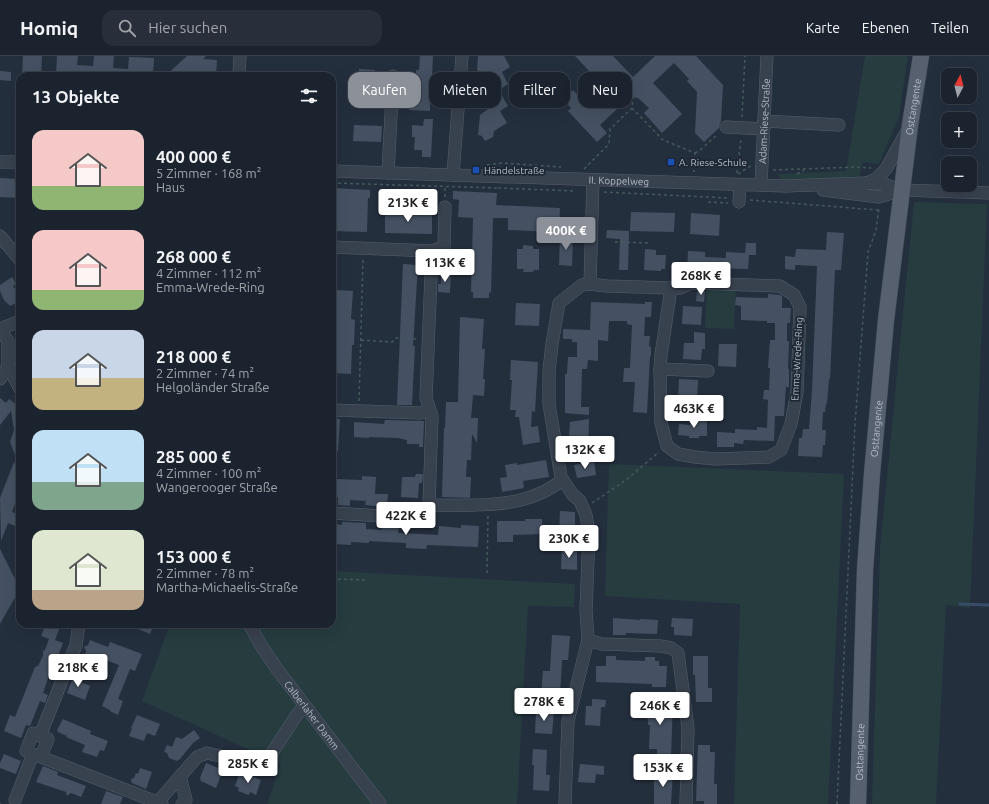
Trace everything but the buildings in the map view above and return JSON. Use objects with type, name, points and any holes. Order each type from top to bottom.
[{"type":"main road","name":"Osttangente","points":[[858,804],[865,563],[886,320],[901,190],[921,56]]},
{"type":"street","points":[[239,72],[240,56]]},
{"type":"street","points":[[453,175],[462,56]]},
{"type":"street","name":"Adam-Riese-Straße","points":[[761,185],[767,56]]},
{"type":"street","points":[[388,173],[391,108]]},
{"type":"street","points":[[726,126],[838,125]]},
{"type":"street","points":[[868,182],[876,179],[886,169],[910,125]]},
{"type":"street","points":[[0,162],[16,162]]},
{"type":"street","name":"II. Koppelweg","points":[[336,171],[592,180],[738,180],[761,185],[786,186],[879,197],[901,190]]},
{"type":"street","points":[[565,804],[568,721],[588,640],[586,610],[589,533],[586,515],[580,501],[561,477],[549,404],[549,371],[559,303],[582,285],[590,284],[596,241],[592,180]]},
{"type":"street","points":[[736,201],[738,180]]},
{"type":"street","name":"II. Koppelweg","points":[[786,186],[868,182],[880,183],[901,190],[989,193]]},
{"type":"street","points":[[879,197],[899,212]]},
{"type":"street","points":[[336,247],[432,251],[444,247],[445,206]]},
{"type":"street","points":[[0,236],[16,255]]},
{"type":"street","points":[[336,513],[416,518],[429,505],[432,416],[426,398],[432,251]]},
{"type":"street","name":"Emma-Wrede-Ring","points":[[590,284],[606,286],[671,288],[680,288],[691,283],[780,286],[794,295],[800,307],[797,392],[791,424],[781,450],[769,457],[715,459],[678,454],[667,446]]},
{"type":"street","points":[[667,446],[661,423],[660,369],[671,288]]},
{"type":"street","points":[[16,323],[0,330],[8,341],[8,366],[16,381]]},
{"type":"street","points":[[8,341],[16,332]]},
{"type":"street","points":[[8,366],[0,381],[16,385]]},
{"type":"street","points":[[660,369],[708,371]]},
{"type":"street","points":[[336,410],[421,413],[429,410]]},
{"type":"street","points":[[429,505],[487,505],[523,499],[553,488],[562,480]]},
{"type":"street","points":[[15,800],[33,754],[48,739],[40,736],[76,645],[78,628]]},
{"type":"street","name":"Calberlaher Damm","points":[[251,628],[262,647],[304,706],[380,804]]},
{"type":"street","points":[[588,640],[602,644],[660,646],[671,648],[678,653],[688,728],[686,804]]},
{"type":"street","points":[[33,754],[160,803],[196,757],[207,753],[254,764],[261,764],[268,759],[304,706]]},
{"type":"street","points":[[180,776],[186,800],[182,804]]},
{"type":"path","points":[[592,180],[584,169],[609,144],[610,129],[632,108],[633,97]]},
{"type":"path","points":[[632,108],[663,140],[694,153],[699,151],[726,126]]},
{"type":"path","points":[[694,153],[694,172]]},
{"type":"path","points":[[738,180],[754,164],[761,163],[767,164],[774,171],[857,167],[876,168]]},
{"type":"path","points":[[498,188],[592,180],[724,197],[736,201]]},
{"type":"path","points":[[336,183],[445,187]]},
{"type":"path","points":[[708,202],[736,201],[878,210],[876,230],[868,252],[855,424],[837,804]]},
{"type":"path","points":[[615,242],[651,243]]},
{"type":"path","points":[[358,411],[364,248]]},
{"type":"path","points":[[361,340],[392,342],[396,338],[428,340]]},
{"type":"path","points":[[584,509],[626,480],[667,446]]},
{"type":"path","points":[[487,505],[487,573]]},
{"type":"path","points":[[336,579],[367,580]]},
{"type":"green space","points":[[865,56],[908,56],[899,117],[879,164],[863,162],[859,178],[781,180],[777,174],[846,171]]},
{"type":"green space","points":[[914,202],[987,204],[970,608],[946,605],[936,804],[872,804],[880,548]]},
{"type":"green space","points":[[707,287],[736,288],[734,329],[705,328]]},
{"type":"green space","points":[[609,464],[844,474],[828,804],[734,804],[740,604],[605,596]]},
{"type":"green space","points":[[336,571],[575,584],[574,607],[528,606],[517,804],[267,804],[281,764],[142,701],[169,628],[336,628]]},
{"type":"waterway","points":[[960,604],[989,605]]},
{"type":"place","name":"A. Riese-Schule","points":[[671,162]]},
{"type":"place","name":"Händelstraße","points":[[476,170]]}]
